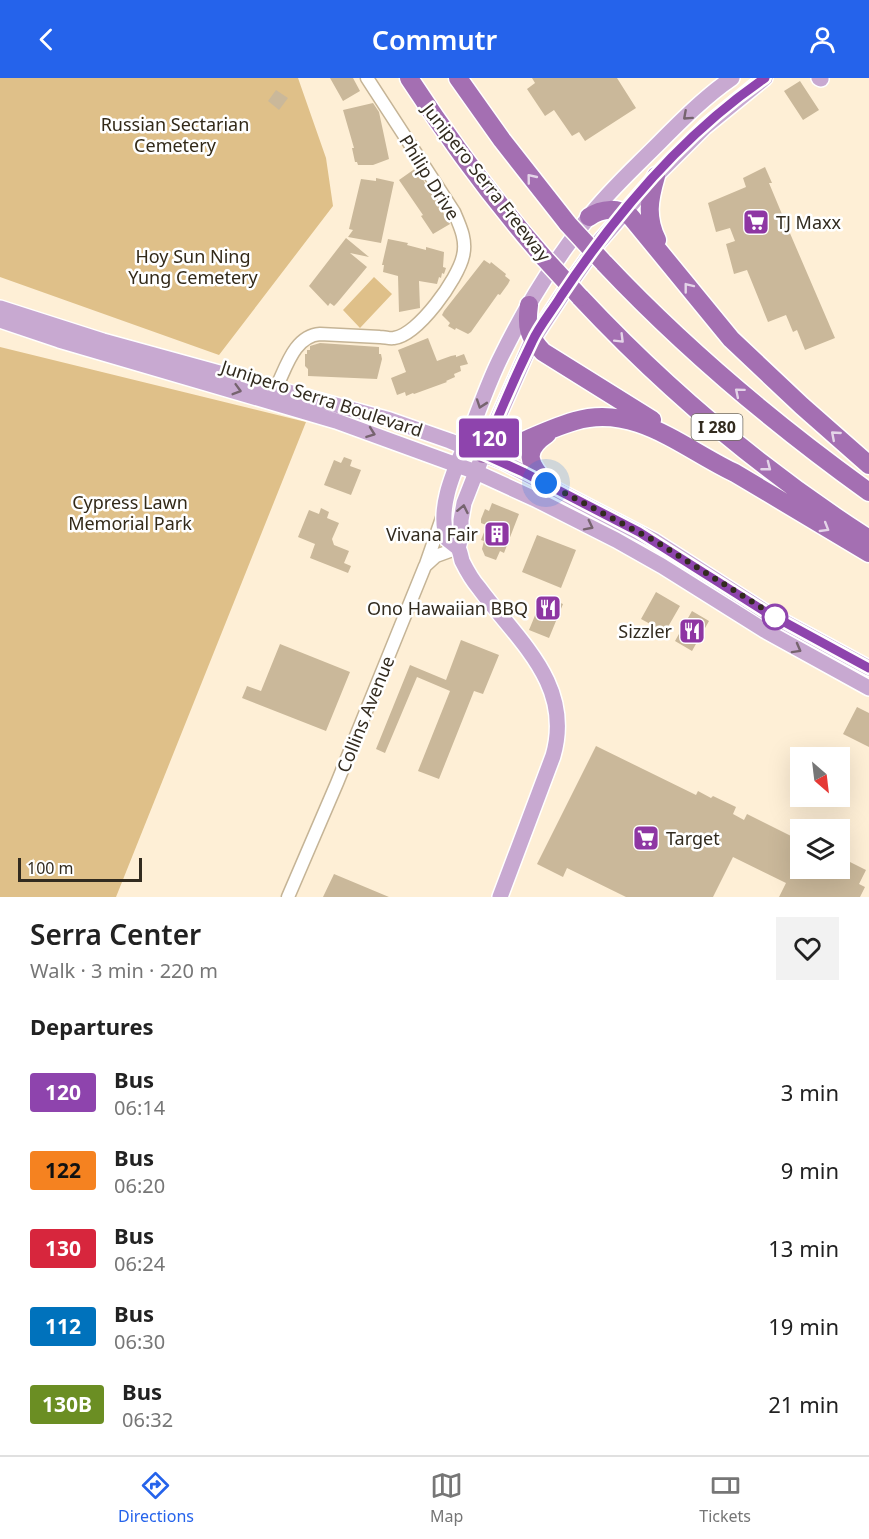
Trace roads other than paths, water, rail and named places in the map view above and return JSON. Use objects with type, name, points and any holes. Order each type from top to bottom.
[{"type":"highway","name":"Junipero Serra Freeway","points":[[409,78],[476,174],[545,259],[636,355],[711,422],[799,491],[869,539]]},
{"type":"highway","name":"Junipero Serra Freeway","points":[[458,78],[507,148],[568,224],[664,325],[738,392],[869,492]]},
{"type":"highway","points":[[656,176],[649,203],[649,218],[653,232],[669,263]]},
{"type":"highway","points":[[588,217],[611,209],[624,212],[637,223],[731,339],[869,465]]},
{"type":"highway","points":[[529,305],[527,323],[532,341],[551,359],[715,459],[735,474]]},
{"type":"highway","points":[[483,454],[494,454],[565,424],[597,417],[614,417],[633,421],[654,429],[735,474],[869,553]]},
{"type":"highway","points":[[546,483],[532,466],[531,451],[541,438],[565,424]]},
{"type":"main road","points":[[500,897],[553,756],[557,735],[557,715],[552,693],[544,674],[478,587],[465,568],[458,548],[446,536],[445,509],[458,465],[499,361],[529,305],[588,217],[674,128],[732,78]]},
{"type":"main road","points":[[458,548],[463,506],[532,341],[594,248],[624,212],[699,132],[765,78]]},
{"type":"main road","points":[[742,95],[774,78]]},
{"type":"main road","name":"Junipero Serra Boulevard","points":[[0,308],[103,341],[390,420],[483,454],[546,483],[655,541],[764,611],[869,668]]},
{"type":"main road","name":"Junipero Serra Boulevard","points":[[0,320],[59,340],[336,421],[476,472],[616,540],[764,630],[869,688]]},
{"type":"street","name":"Philip Drive","points":[[276,388],[297,346],[311,336],[320,334],[392,339],[411,330],[423,320],[446,289],[459,269],[463,257],[465,244],[461,226],[454,212],[367,78]]},
{"type":"street","name":"Collins Avenue","points":[[288,897],[425,566],[445,509]]},
{"type":"street","points":[[425,566],[436,556],[458,548]]},
{"type":"place","name":"TJ Maxx","points":[[756,222]]},
{"type":"place","name":"Vivana Fair","points":[[497,534]]},
{"type":"place","name":"Ono Hawaiian BBQ","points":[[548,608]]},
{"type":"place","name":"Sizzler","points":[[692,631]]},
{"type":"place","name":"Target","points":[[646,838]]},
{"type":"park label","name":"Russian Sectarian Cemetery","points":[[175,134]]},
{"type":"park label","name":"Hoy Sun Ning Yung Cemetery","points":[[193,266]]},
{"type":"park label","name":"Cypress Lawn Memorial Park","points":[[130,512]]}]
